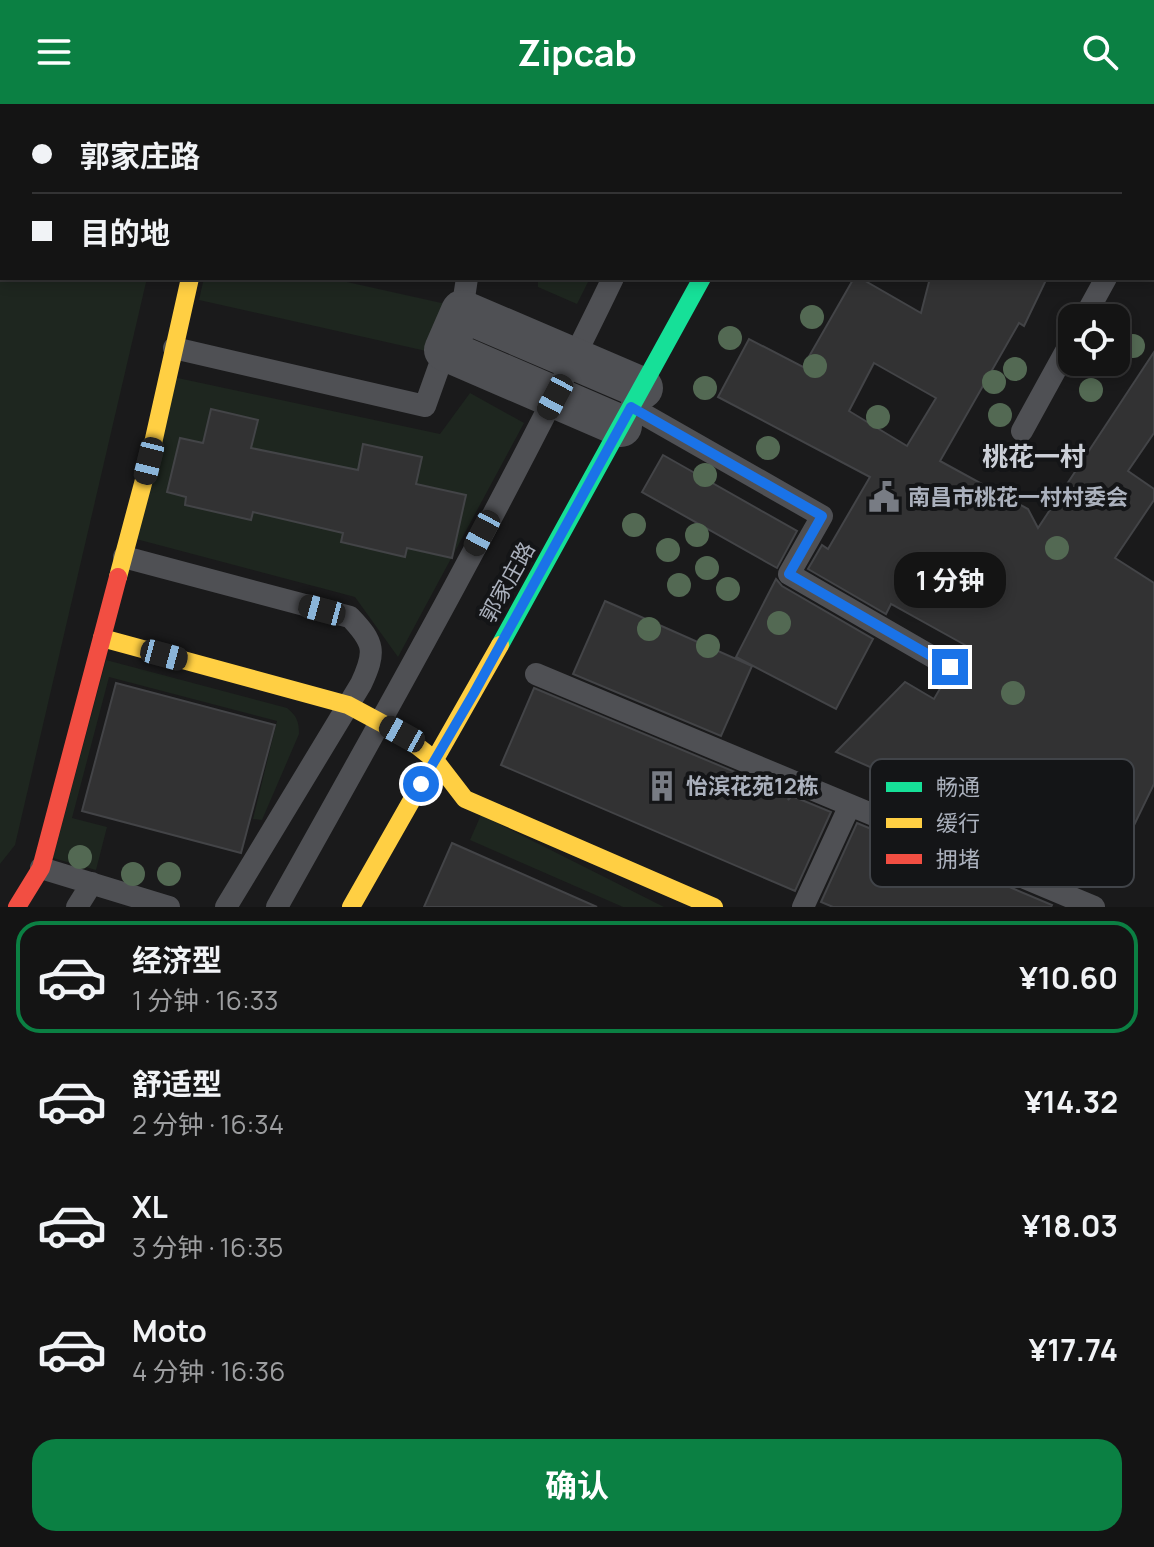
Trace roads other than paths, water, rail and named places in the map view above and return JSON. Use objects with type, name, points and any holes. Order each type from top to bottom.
[{"type":"street","points":[[17,907],[41,868],[149,461],[190,280]]},
{"type":"street","name":"郭家庄路","points":[[351,907],[474,693],[701,280]]},
{"type":"street","points":[[464,294],[574,359],[631,407],[555,397],[445,350],[464,294]]},
{"type":"street","points":[[102,638],[348,705],[402,734],[435,760],[465,799],[714,907]]},
{"type":"lane","points":[[277,907],[381,722],[555,397],[612,280]]},
{"type":"lane","points":[[1092,304],[1105,280]]},
{"type":"lane","points":[[174,348],[425,406],[445,350]]},
{"type":"lane","points":[[1022,431],[1058,365]]},
{"type":"lane","points":[[631,407],[822,516],[789,574],[950,667]]},
{"type":"lane","points":[[124,557],[350,617],[367,634],[372,660],[226,907]]},
{"type":"lane","points":[[536,674],[870,813]]},
{"type":"lane","points":[[803,907],[850,805]]},
{"type":"lane","points":[[41,868],[169,907]]},
{"type":"lane","points":[[77,907],[92,883]]},
{"type":"lane","points":[[1046,887],[1094,907]]},
{"type":"place","name":"南昌市桃花一村村委会","points":[[884,497]]},
{"type":"place","name":"怡滨花苑12栋","points":[[662,786]]},
{"type":"district","name":"桃花一村","points":[[1034,456]]}]
